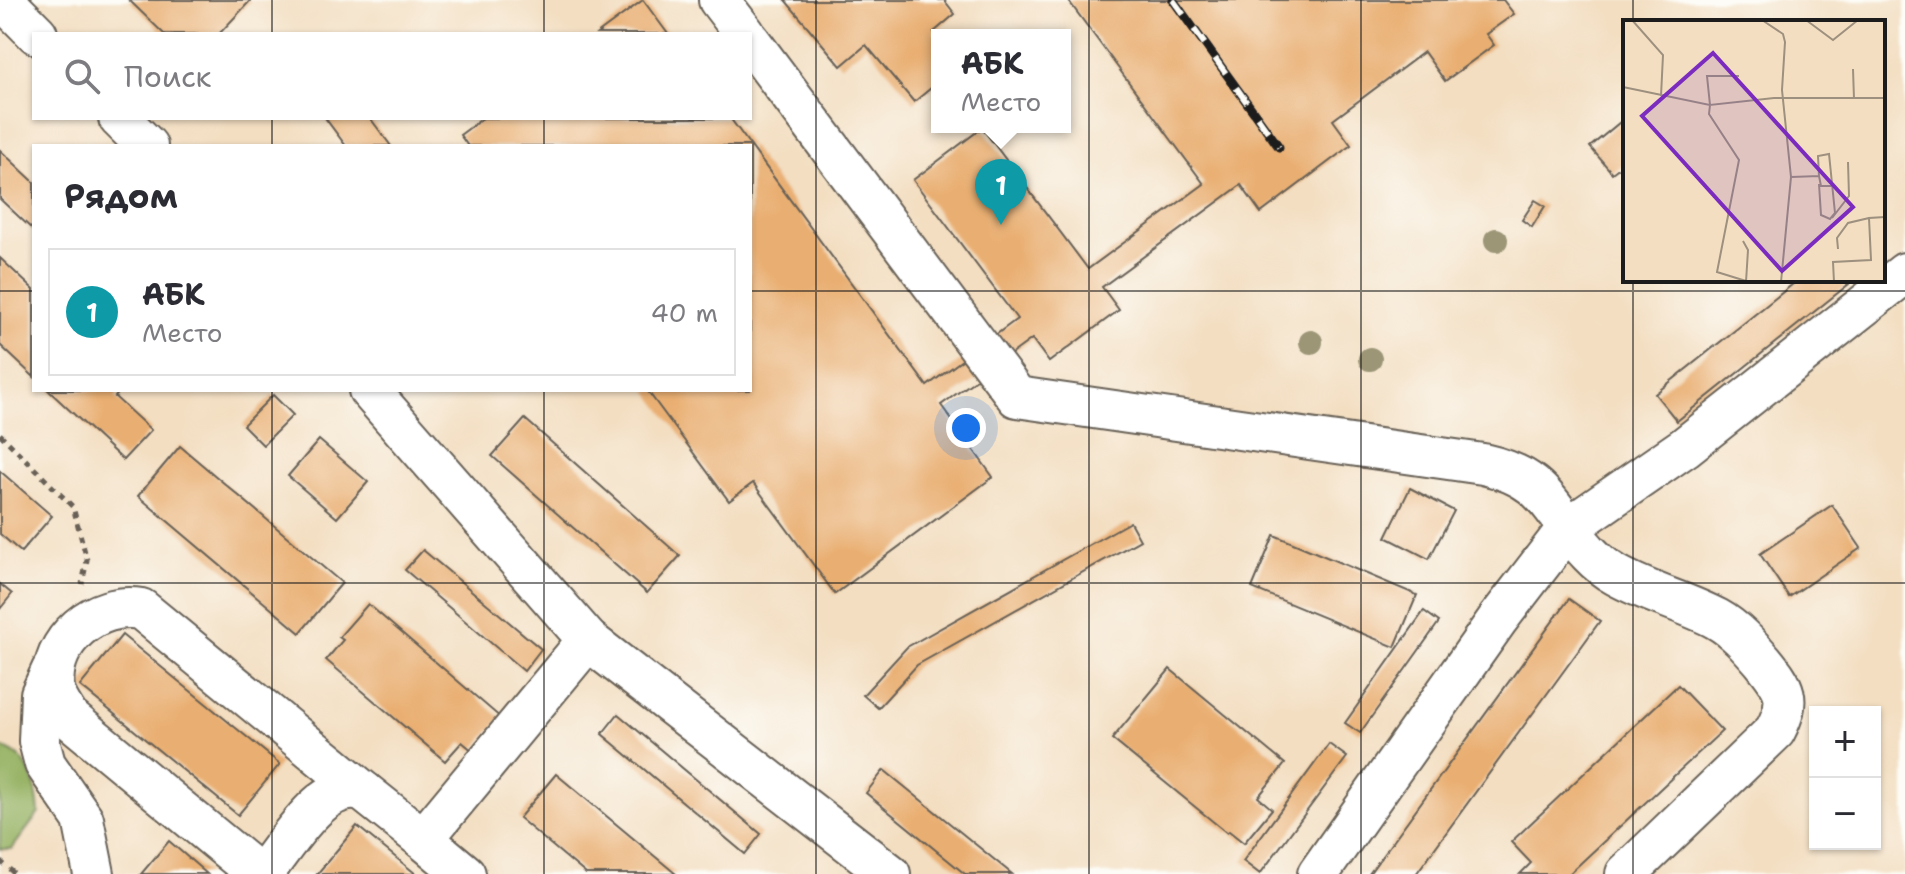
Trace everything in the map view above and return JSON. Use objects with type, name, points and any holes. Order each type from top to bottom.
[{"type":"street","points":[[3,0],[35,32]]},
{"type":"street","points":[[719,0],[743,32]]},
{"type":"street","points":[[752,44],[1017,397],[1483,464],[1511,471],[1532,482],[1551,501],[1583,548],[1612,573],[1729,627],[1756,653],[1785,692],[1785,705],[1775,731],[1626,874]]},
{"type":"street","points":[[121,120],[145,144]]},
{"type":"street","points":[[1318,874],[1498,619],[1568,528],[1685,447],[1905,273]]},
{"type":"street","points":[[371,392],[588,640],[890,874]]},
{"type":"street","points":[[94,874],[83,819],[45,764],[39,741],[41,694],[64,645],[83,624],[107,610],[128,607],[141,609],[465,874]]},
{"type":"street","points":[[423,839],[588,640]]},
{"type":"street","points":[[64,645],[54,689],[68,717],[260,874],[332,793],[348,789],[364,792]]},
{"type":"path","points":[[0,434],[73,507],[87,560],[64,645]]},
{"type":"path","points":[[0,861],[15,874]]},
{"type":"green space","points":[[0,747],[18,756],[25,764],[34,782],[38,803],[39,813],[12,849],[0,849]]},
{"type":"building","points":[[129,0],[251,0],[221,32],[162,32]]},
{"type":"building","points":[[643,0],[667,32],[600,32]]},
{"type":"building","points":[[785,0],[944,0],[955,14],[938,29],[931,29],[931,88],[914,102],[866,45],[841,66]]},
{"type":"building","points":[[1068,0],[1503,0],[1514,14],[1486,34],[1494,45],[1445,81],[1424,52],[1333,120],[1351,145],[1261,213],[1241,185],[1102,287],[1119,310],[1049,362],[1032,339],[941,405],[993,477],[835,594],[753,483],[729,501],[648,392],[752,392],[752,148],[927,386],[1017,319],[913,180],[975,133],[986,133],[1088,269],[1204,184]]},
{"type":"building","points":[[327,120],[372,120],[390,144],[345,144]]},
{"type":"building","points":[[480,120],[731,120],[749,144],[467,144],[460,135]]},
{"type":"building","points":[[1623,120],[1623,165],[1612,173],[1590,147]]},
{"type":"building","points":[[0,150],[32,180],[32,229],[0,199]]},
{"type":"building","points":[[1535,200],[1545,206],[1532,227],[1522,220]]},
{"type":"building","points":[[0,258],[32,288],[32,375],[0,345]]},
{"type":"building","points":[[1795,282],[1851,282],[1677,421],[1655,394]]},
{"type":"building","points":[[50,392],[119,392],[115,397],[151,430],[123,460]]},
{"type":"building","points":[[273,395],[293,415],[263,445],[243,425]]},
{"type":"building","points":[[525,419],[680,556],[647,593],[492,456]]},
{"type":"building","points":[[319,440],[368,482],[337,518],[288,476]]},
{"type":"building","points":[[180,446],[342,583],[300,633],[138,496]]},
{"type":"building","points":[[0,471],[52,516],[21,552],[0,534]]},
{"type":"building","points":[[1410,488],[1454,511],[1429,559],[1386,537]]},
{"type":"building","points":[[1832,505],[1861,548],[1789,597],[1760,554]]},
{"type":"building","points":[[1130,522],[1140,540],[917,665],[878,708],[863,695],[907,647]]},
{"type":"building","points":[[1274,535],[1417,595],[1395,647],[1252,588]]},
{"type":"building","points":[[423,550],[541,649],[524,671],[405,570]]},
{"type":"building","points":[[0,584],[12,594],[0,609]]},
{"type":"building","points":[[1569,599],[1600,621],[1416,874],[1369,874]]},
{"type":"building","points":[[368,604],[501,718],[473,751],[462,742],[445,761],[326,660],[343,640],[339,637]]},
{"type":"building","points":[[1424,611],[1439,622],[1360,733],[1345,723]]},
{"type":"building","points":[[122,635],[280,764],[238,815],[80,686]]},
{"type":"building","points":[[1170,669],[1285,764],[1258,797],[1272,809],[1244,843],[1229,831],[1227,833],[1112,739]]},
{"type":"building","points":[[1678,685],[1722,731],[1569,874],[1520,874],[1531,863],[1511,842]]},
{"type":"building","points":[[618,714],[761,834],[745,854],[602,734]]},
{"type":"building","points":[[1329,744],[1347,757],[1260,874],[1243,861]]},
{"type":"building","points":[[884,770],[1012,874],[965,874],[866,793]]},
{"type":"building","points":[[556,774],[676,874],[586,874],[519,818]]},
{"type":"building","points":[[357,826],[416,874],[317,874]]},
{"type":"building","points":[[169,841],[207,874],[141,874]]},
{"type":"railway","points":[[1173,0],[1279,147]]},
{"type":"place","name":"АБК","points":[[1001,225]]}]
